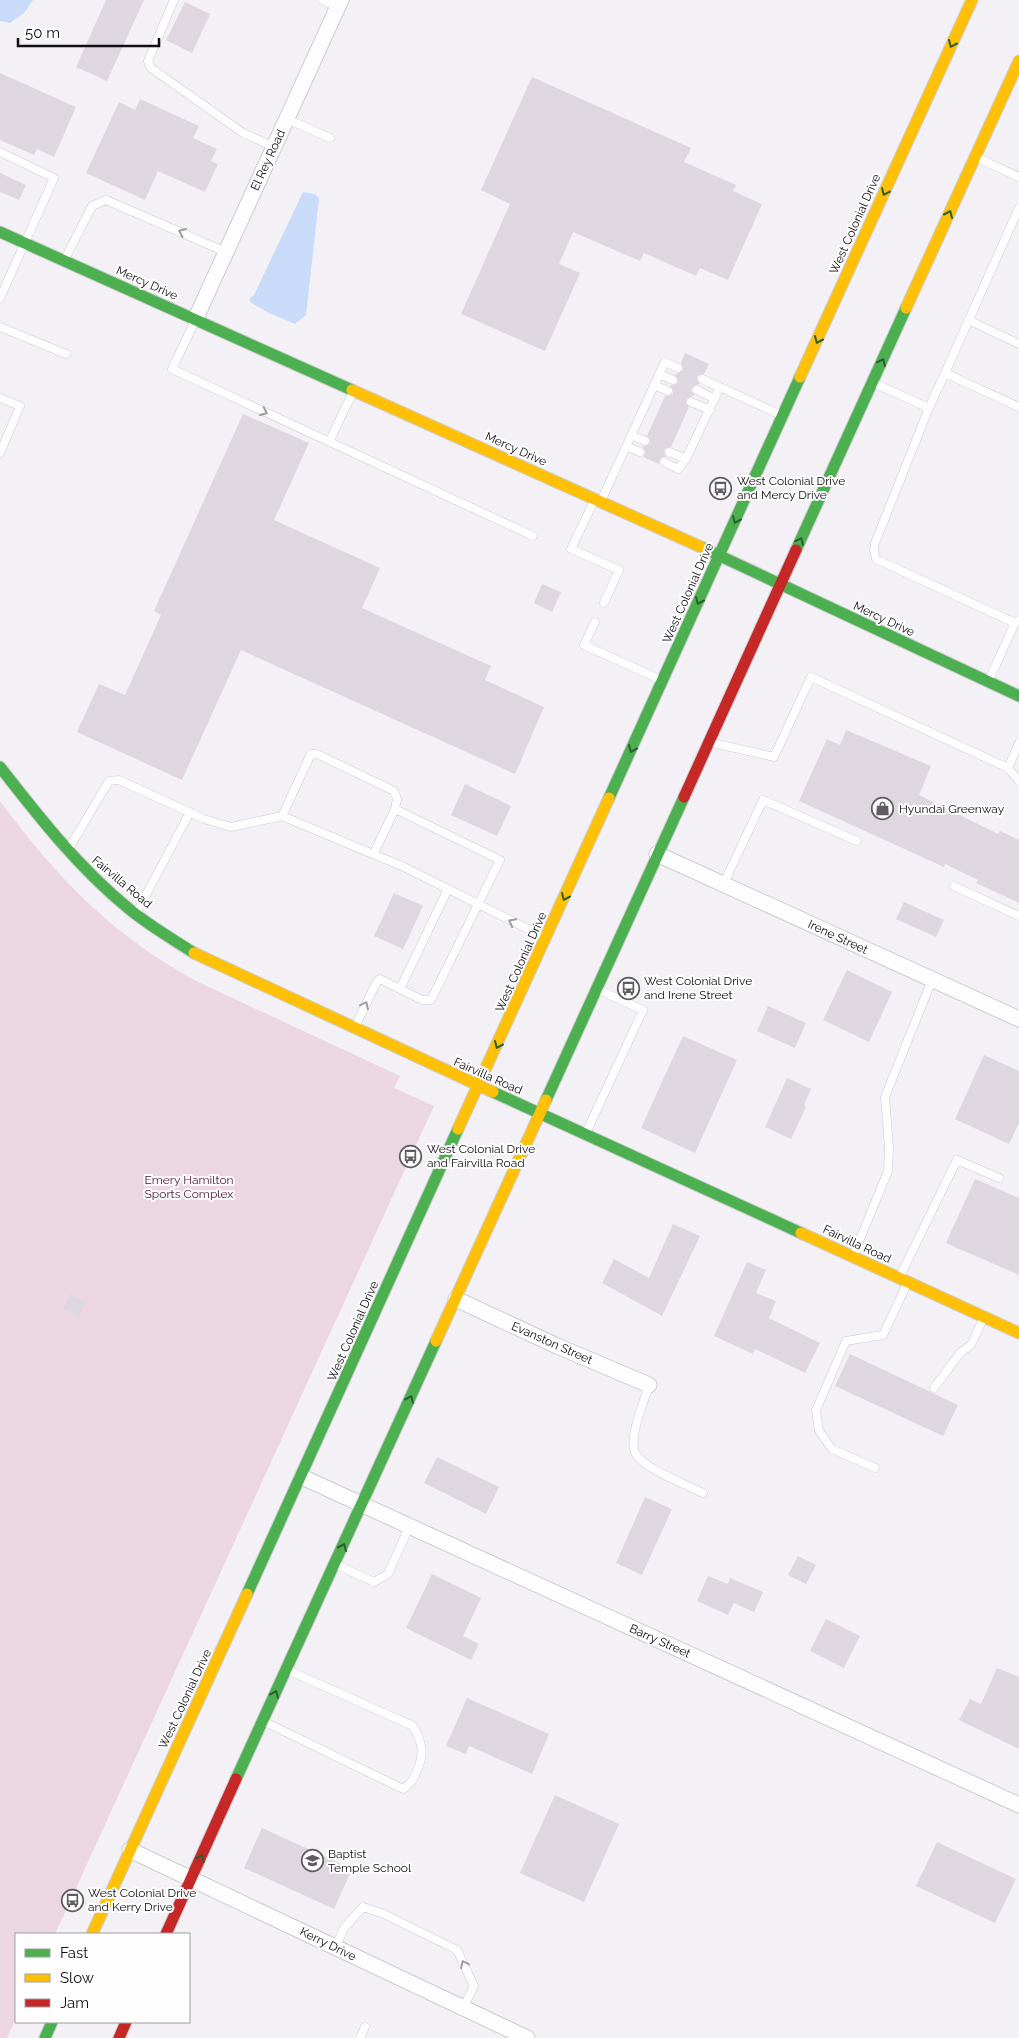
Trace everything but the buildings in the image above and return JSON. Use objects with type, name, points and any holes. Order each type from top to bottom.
[{"type":"main road","name":"West Colonial Drive","points":[[92,1933],[302,1477],[972,0]]},
{"type":"main road","points":[[166,1933],[1019,61]]},
{"type":"main road","name":"Mercy Drive","points":[[0,232],[597,501],[1019,696]]},
{"type":"main road","name":"Fairvilla Road","points":[[0,767],[80,866],[136,914],[204,959],[479,1087],[1019,1333]]},
{"type":"main road","points":[[45,2038],[52,2023]]},
{"type":"main road","points":[[119,2038],[126,2023]]},
{"type":"street","name":"El Rey Road","points":[[195,320],[340,4]]},
{"type":"street","name":"Irene Street","points":[[657,854],[1019,1019]]},
{"type":"street","name":"Evanston Street","points":[[456,1299],[649,1385]]},
{"type":"street","name":"Barry Street","points":[[302,1477],[1019,1805]]},
{"type":"street","name":"Kerry Drive","points":[[130,1850],[527,2038]]},
{"type":"lane","points":[[174,0],[148,60],[151,68],[243,133],[274,147]]},
{"type":"lane","points":[[322,0],[340,4]]},
{"type":"lane","points":[[287,119],[330,138]]},
{"type":"lane","points":[[0,152],[54,178],[0,298]]},
{"type":"lane","points":[[975,157],[1019,177]]},
{"type":"lane","points":[[64,261],[92,206],[106,200],[226,252]]},
{"type":"lane","points":[[988,682],[1017,621],[876,559],[874,550],[875,543],[929,408],[1019,208]]},
{"type":"lane","points":[[195,320],[172,369],[533,536]]},
{"type":"lane","points":[[968,320],[1019,344]]},
{"type":"lane","points":[[0,327],[66,354]]},
{"type":"lane","points":[[604,603],[619,570],[571,549],[626,446],[665,362],[678,368]]},
{"type":"lane","points":[[945,373],[1019,407]]},
{"type":"lane","points":[[659,374],[673,380]]},
{"type":"lane","points":[[702,379],[783,415]]},
{"type":"lane","points":[[872,382],[929,408]]},
{"type":"lane","points":[[654,385],[668,391]]},
{"type":"lane","points":[[664,462],[678,469],[686,459],[720,387]]},
{"type":"lane","points":[[697,390],[715,399]]},
{"type":"lane","points":[[330,442],[353,391]]},
{"type":"lane","points":[[0,398],[20,406],[0,453]]},
{"type":"lane","points":[[691,402],[710,410]]},
{"type":"lane","points":[[631,434],[645,441]]},
{"type":"lane","points":[[626,446],[640,452]]},
{"type":"lane","points":[[669,452],[686,459]]},
{"type":"lane","points":[[595,622],[584,645],[663,681]]},
{"type":"lane","points":[[708,742],[774,757],[811,677],[1008,768],[1019,781]]},
{"type":"lane","points":[[1008,768],[1019,743]]},
{"type":"lane","points":[[282,816],[311,754],[316,754],[394,791],[397,799],[395,809],[374,853]]},
{"type":"lane","points":[[68,851],[109,781],[119,780],[190,812],[231,827],[282,816],[356,848],[374,853],[546,938]]},
{"type":"lane","points":[[724,885],[763,800],[857,841]]},
{"type":"lane","points":[[354,1029],[377,981],[380,979],[422,1000],[431,1000],[500,860],[395,809]]},
{"type":"lane","points":[[136,914],[190,812]]},
{"type":"lane","points":[[954,886],[1019,916]]},
{"type":"lane","points":[[400,989],[448,889]]},
{"type":"lane","points":[[853,1257],[888,1171],[889,1147],[885,1097],[932,980]]},
{"type":"lane","points":[[585,1134],[643,1010],[596,989]]},
{"type":"lane","points":[[875,1468],[832,1449],[819,1430],[816,1410],[846,1341],[884,1334],[904,1280],[958,1160],[1000,1178]]},
{"type":"lane","points":[[934,1388],[960,1353],[971,1345],[984,1317]]},
{"type":"lane","points":[[649,1385],[637,1426],[634,1449],[640,1461],[703,1493]]},
{"type":"lane","points":[[335,1564],[374,1582],[388,1574],[408,1527]]},
{"type":"lane","points":[[263,1721],[403,1789],[411,1782],[422,1760],[421,1740],[413,1726],[287,1669]]},
{"type":"lane","points":[[336,1948],[344,1928],[363,1906],[384,1914],[457,1950],[474,1986],[463,2008]]},
{"type":"lane","points":[[360,2038],[365,2026]]},
{"type":"green space","name":"Emery Hamilton Sports Complex","points":[[0,801],[21,829],[64,879],[87,902],[136,943],[194,980],[400,1076],[394,1088],[434,1106],[55,1933],[15,1933],[15,2020],[7,2038],[0,2038]]},
{"type":"water","points":[[0,0],[33,0],[24,13],[10,23],[0,21]]},
{"type":"water","points":[[303,192],[315,194],[319,198],[306,315],[295,324],[267,312],[250,302],[250,298],[254,295]]},
{"type":"traffic: fast","points":[[0,232],[352,390]]},
{"type":"traffic: fast","points":[[796,550],[906,308]]},
{"type":"traffic: fast","points":[[609,798],[800,377]]},
{"type":"traffic: fast","points":[[701,547],[1019,696]]},
{"type":"traffic: fast","points":[[0,767],[44,823],[92,876],[136,914],[194,953]]},
{"type":"traffic: fast","points":[[546,1100],[684,797]]},
{"type":"traffic: fast","points":[[493,1092],[801,1233]]},
{"type":"traffic: fast","points":[[247,1594],[458,1129]]},
{"type":"traffic: fast","points":[[236,1779],[436,1341]]},
{"type":"traffic: fast","points":[[45,2038],[52,2023]]},
{"type":"traffic: slow","points":[[800,377],[972,0]]},
{"type":"traffic: slow","points":[[906,308],[1019,61]]},
{"type":"traffic: slow","points":[[352,390],[701,547]]},
{"type":"traffic: slow","points":[[458,1129],[609,798]]},
{"type":"traffic: slow","points":[[194,953],[493,1092]]},
{"type":"traffic: slow","points":[[436,1341],[546,1100]]},
{"type":"traffic: slow","points":[[801,1233],[1019,1333]]},
{"type":"traffic: slow","points":[[92,1933],[247,1594]]},
{"type":"traffic: jam","points":[[684,797],[796,550]]},
{"type":"traffic: jam","points":[[166,1933],[236,1779]]},
{"type":"traffic: jam","points":[[119,2038],[126,2023]]},
{"type":"place","name":"West Colonial Drive and Mercy Drive","points":[[721,488]]},
{"type":"place","name":"Hyundai Greenway","points":[[883,809]]},
{"type":"place","name":"West Colonial Drive and Irene Street","points":[[628,988]]},
{"type":"place","name":"West Colonial Drive and Fairvilla Road","points":[[411,1156]]},
{"type":"place","name":"Baptist Temple School","points":[[312,1861]]},
{"type":"place","name":"West Colonial Drive and Kerry Drive","points":[[72,1900]]}]
